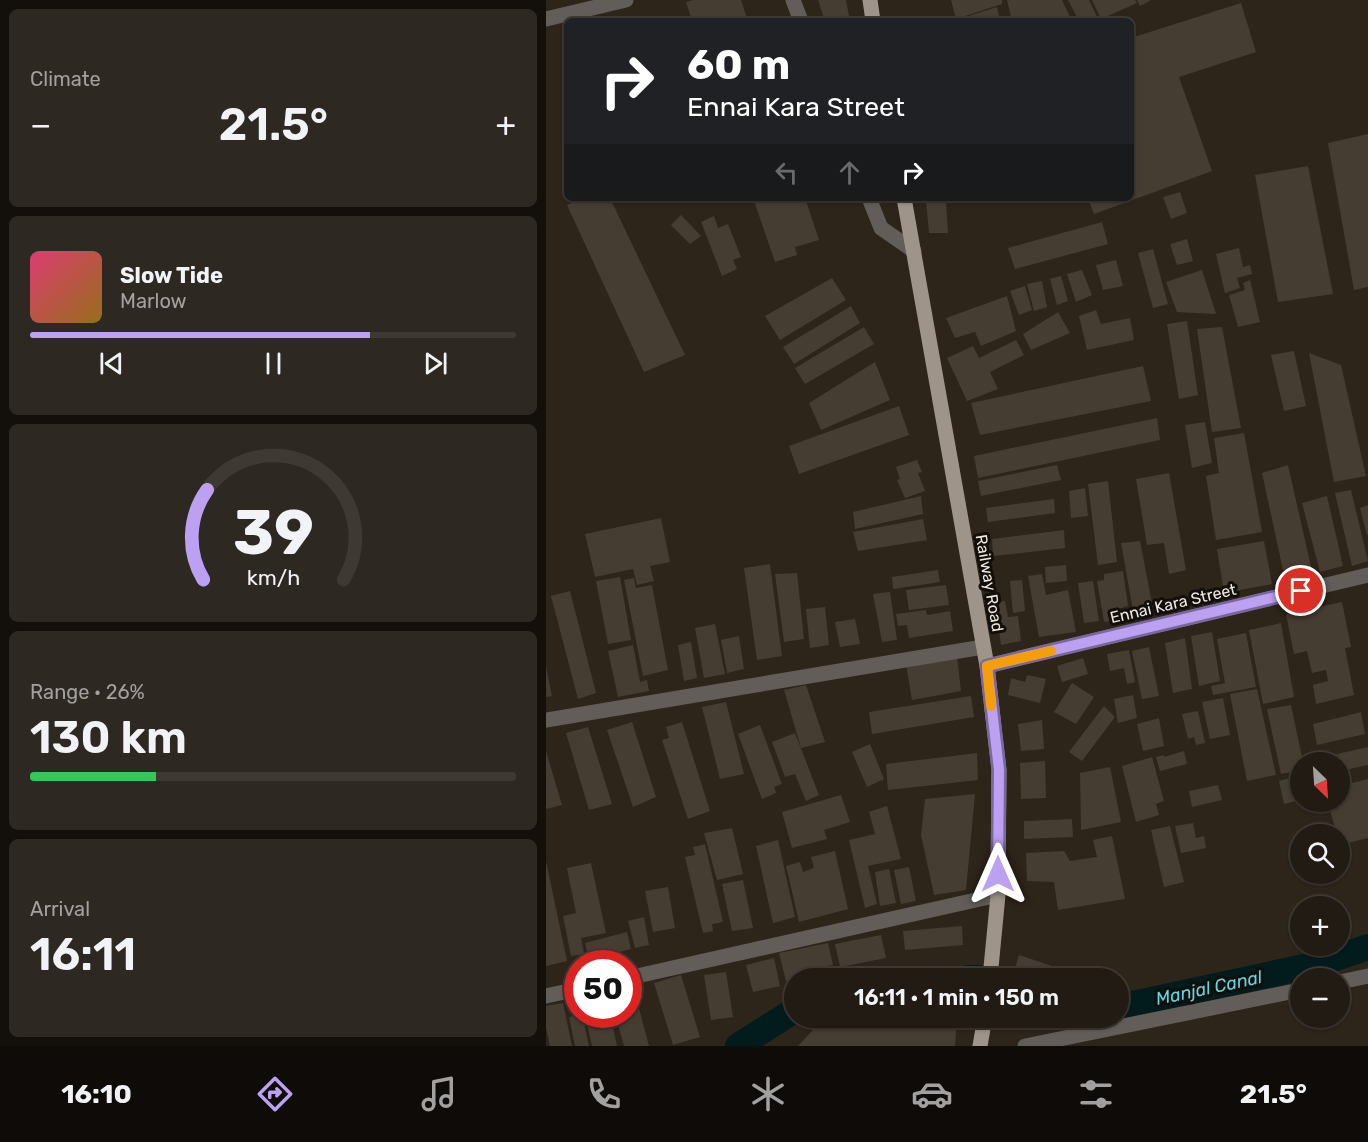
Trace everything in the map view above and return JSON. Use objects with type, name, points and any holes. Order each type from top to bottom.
[{"type":"main road","points":[[870,0],[873,18]]},
{"type":"main road","name":"Railway Road","points":[[905,201],[987,666],[999,770],[998,895],[991,968]]},
{"type":"main road","points":[[980,1046],[983,1028]]},
{"type":"street","points":[[546,19],[588,4],[626,0]]},
{"type":"street","points":[[793,0],[800,18]]},
{"type":"street","points":[[870,201],[881,228],[914,251]]},
{"type":"street","name":"Ennai Kara Street","points":[[987,666],[1368,576]]},
{"type":"street","points":[[546,720],[983,647]]},
{"type":"street","points":[[642,975],[998,895]]},
{"type":"street","points":[[1350,980],[1368,976]]},
{"type":"street","points":[[546,996],[564,992]]},
{"type":"street","points":[[1025,1046],[1290,992]]},
{"type":"building","points":[[741,0],[747,18],[691,18],[686,2]]},
{"type":"building","points":[[818,0],[846,0],[849,18],[824,18]]},
{"type":"building","points":[[951,0],[1002,0],[1002,4],[956,18]]},
{"type":"building","points":[[1007,0],[1062,0],[1071,18],[1011,18]]},
{"type":"building","points":[[1068,0],[1089,0],[1098,18],[1077,18]]},
{"type":"building","points":[[1092,0],[1135,0],[1137,3],[1103,18],[1101,18]]},
{"type":"building","points":[[1137,0],[1151,0],[1140,6]]},
{"type":"building","points":[[1241,3],[1256,52],[1179,77],[1212,171],[1134,199],[1134,37]]},
{"type":"building","points":[[997,7],[1000,18],[962,18]]},
{"type":"building","points":[[1368,134],[1368,287],[1354,290],[1328,143]]},
{"type":"building","points":[[1308,166],[1333,294],[1278,302],[1255,175]]},
{"type":"building","points":[[1180,192],[1187,213],[1171,219],[1163,197]]},
{"type":"building","points":[[576,201],[611,201],[685,355],[644,372],[567,205]]},
{"type":"building","points":[[754,201],[806,201],[819,240],[795,247],[797,255],[775,262]]},
{"type":"building","points":[[926,201],[946,201],[948,233],[929,233]]},
{"type":"building","points":[[1089,201],[1130,201],[1094,214]]},
{"type":"building","points":[[681,215],[701,236],[690,244],[671,225]]},
{"type":"building","points":[[714,216],[718,228],[728,224],[741,257],[733,260],[737,269],[722,276],[701,222]]},
{"type":"building","points":[[1102,222],[1108,244],[1015,269],[1008,248]]},
{"type":"building","points":[[1187,239],[1193,261],[1177,265],[1170,244]]},
{"type":"building","points":[[1239,248],[1243,267],[1250,265],[1252,274],[1237,278],[1240,288],[1225,293],[1216,254]]},
{"type":"building","points":[[1153,249],[1168,304],[1153,308],[1138,253]]},
{"type":"building","points":[[1116,260],[1123,286],[1103,290],[1096,265]]},
{"type":"building","points":[[1082,270],[1092,295],[1076,302],[1067,274]]},
{"type":"building","points":[[1202,270],[1216,314],[1177,312],[1166,282]]},
{"type":"building","points":[[1061,276],[1068,301],[1057,305],[1050,279]]},
{"type":"building","points":[[832,278],[846,300],[780,340],[765,316]]},
{"type":"building","points":[[1250,280],[1260,322],[1238,327],[1229,295],[1245,290],[1243,283]]},
{"type":"building","points":[[1042,281],[1047,307],[1034,311],[1027,284]]},
{"type":"building","points":[[1025,286],[1032,310],[1019,315],[1010,291]]},
{"type":"building","points":[[1007,296],[1016,331],[981,346],[975,332],[955,338],[946,318]]},
{"type":"building","points":[[851,306],[860,323],[794,364],[783,347]]},
{"type":"building","points":[[1096,310],[1101,324],[1130,318],[1134,340],[1087,350],[1079,316]]},
{"type":"building","points":[[1058,312],[1070,333],[1031,350],[1023,334]]},
{"type":"building","points":[[1187,321],[1198,395],[1179,399],[1167,324]]},
{"type":"building","points":[[864,327],[874,344],[805,384],[795,368]]},
{"type":"building","points":[[1222,327],[1241,428],[1212,432],[1197,329]]},
{"type":"building","points":[[1016,340],[1024,355],[990,372],[998,389],[967,401],[947,358],[973,346],[979,358]]},
{"type":"building","points":[[1294,351],[1306,406],[1284,411],[1271,355]]},
{"type":"building","points":[[1309,353],[1341,365],[1366,476],[1334,482]]},
{"type":"building","points":[[875,362],[890,400],[821,430],[809,403]]},
{"type":"building","points":[[1143,366],[1151,401],[980,435],[971,403]]},
{"type":"building","points":[[899,406],[909,435],[799,474],[789,446]]},
{"type":"building","points":[[1157,418],[1160,440],[978,478],[974,456]]},
{"type":"building","points":[[1205,422],[1212,463],[1192,468],[1185,425]]},
{"type":"building","points":[[1244,433],[1262,532],[1216,540],[1206,476],[1219,473],[1214,438]]},
{"type":"building","points":[[917,460],[922,472],[918,473],[925,491],[905,498],[897,480],[900,479],[896,467]]},
{"type":"building","points":[[1057,465],[1061,480],[981,496],[978,481]]},
{"type":"building","points":[[1288,465],[1314,580],[1286,584],[1262,473]]},
{"type":"building","points":[[1169,473],[1186,570],[1169,574],[1164,543],[1147,545],[1136,479]]},
{"type":"building","points":[[1108,481],[1117,562],[1098,565],[1088,484]]},
{"type":"building","points":[[1085,488],[1088,516],[1071,518],[1069,491]]},
{"type":"building","points":[[1351,490],[1368,561],[1352,566],[1335,493]]},
{"type":"building","points":[[921,496],[923,514],[855,529],[853,512]]},
{"type":"building","points":[[1327,496],[1343,566],[1320,572],[1302,503]]},
{"type":"building","points":[[1054,499],[1055,513],[988,522],[986,508]]},
{"type":"building","points":[[1368,505],[1368,535],[1367,535],[1360,508]]},
{"type":"building","points":[[661,518],[670,562],[650,566],[654,581],[637,585],[633,569],[595,577],[585,534]]},
{"type":"building","points":[[923,519],[927,540],[858,551],[853,532]]},
{"type":"building","points":[[1064,530],[1065,548],[993,556],[992,539]]},
{"type":"building","points":[[1140,541],[1154,614],[1134,616],[1121,543]]},
{"type":"building","points":[[1264,541],[1272,584],[1224,593],[1217,549]]},
{"type":"building","points":[[770,564],[782,656],[757,660],[744,568]]},
{"type":"building","points":[[1066,565],[1067,581],[1046,583],[1045,567]]},
{"type":"building","points":[[938,570],[940,582],[893,589],[892,577]]},
{"type":"building","points":[[1123,571],[1128,606],[1118,609],[1120,620],[1104,622],[1097,581],[1104,580],[1104,574]]},
{"type":"building","points":[[797,573],[804,639],[784,642],[775,574]]},
{"type":"building","points":[[1042,574],[1046,595],[1068,590],[1076,632],[1039,637],[1028,576]]},
{"type":"building","points":[[620,577],[631,640],[608,644],[596,581]]},
{"type":"building","points":[[634,578],[636,588],[652,585],[668,670],[643,676],[624,580]]},
{"type":"building","points":[[1022,580],[1025,611],[1013,613],[1010,581]]},
{"type":"building","points":[[1093,581],[1099,621],[1084,623],[1078,583]]},
{"type":"building","points":[[946,585],[949,605],[909,610],[906,590]]},
{"type":"building","points":[[570,591],[596,693],[578,699],[551,596]]},
{"type":"building","points":[[890,592],[897,640],[882,642],[873,594]]},
{"type":"building","points":[[1005,601],[1008,617],[1018,616],[1021,641],[1001,645],[995,603]]},
{"type":"building","points":[[1342,602],[1351,647],[1345,648],[1354,695],[1316,704],[1313,685],[1328,681],[1326,670],[1312,673],[1307,651],[1294,654],[1286,614]]},
{"type":"building","points":[[825,607],[829,645],[810,648],[806,609]]},
{"type":"building","points":[[926,610],[927,615],[950,611],[953,631],[909,638],[907,625],[898,626],[896,614]]},
{"type":"building","points":[[855,619],[860,644],[840,647],[835,622]]},
{"type":"building","points":[[1281,623],[1294,697],[1263,704],[1249,630]]},
{"type":"building","points":[[715,624],[725,674],[704,678],[695,628]]},
{"type":"building","points":[[1212,632],[1220,681],[1199,686],[1191,636]]},
{"type":"building","points":[[1246,633],[1256,687],[1213,695],[1211,686],[1225,683],[1217,639]]},
{"type":"building","points":[[739,636],[744,669],[727,673],[721,640]]},
{"type":"building","points":[[1185,638],[1192,689],[1173,693],[1165,643]]},
{"type":"building","points":[[691,642],[697,678],[684,681],[678,645]]},
{"type":"building","points":[[633,645],[640,682],[647,680],[649,691],[618,697],[608,651]]},
{"type":"building","points":[[1149,647],[1159,696],[1142,699],[1132,651]]},
{"type":"building","points":[[1129,650],[1135,682],[1127,684],[1124,668],[1110,671],[1107,654]]},
{"type":"building","points":[[957,656],[961,691],[912,700],[906,664]]},
{"type":"building","points":[[1083,658],[1088,674],[1062,682],[1057,666]]},
{"type":"building","points":[[546,667],[552,696],[546,697]]},
{"type":"building","points":[[1027,675],[1046,679],[1040,703],[1008,695],[1011,678],[1025,682]]},
{"type":"building","points":[[1072,683],[1094,697],[1076,724],[1054,712]]},
{"type":"building","points":[[806,685],[825,742],[801,748],[784,690]]},
{"type":"building","points":[[1257,689],[1276,775],[1247,781],[1230,694]]},
{"type":"building","points":[[1133,695],[1137,718],[1118,723],[1114,699]]},
{"type":"building","points":[[971,696],[974,717],[872,734],[869,712]]},
{"type":"building","points":[[1223,698],[1230,735],[1210,739],[1202,702]]},
{"type":"building","points":[[726,702],[744,774],[720,779],[702,707]]},
{"type":"building","points":[[1291,705],[1301,752],[1290,752],[1290,772],[1281,774],[1267,709]]},
{"type":"building","points":[[1104,706],[1115,717],[1082,761],[1069,752]]},
{"type":"building","points":[[1198,711],[1205,743],[1196,745],[1194,737],[1188,739],[1182,714]]},
{"type":"building","points":[[1361,712],[1365,734],[1317,745],[1313,724]]},
{"type":"building","points":[[1159,718],[1164,746],[1143,751],[1137,724]]},
{"type":"building","points":[[1042,720],[1044,749],[1021,751],[1018,724]]},
{"type":"building","points":[[632,722],[656,797],[633,807],[607,730]]},
{"type":"building","points":[[682,722],[710,811],[688,819],[662,740],[669,738],[666,727]]},
{"type":"building","points":[[760,725],[782,784],[774,787],[776,793],[762,799],[738,734]]},
{"type":"building","points":[[588,727],[612,804],[589,810],[566,733]]},
{"type":"building","points":[[795,733],[819,795],[806,801],[795,774],[785,777],[772,742]]},
{"type":"building","points":[[870,744],[884,779],[867,787],[852,752]]},
{"type":"building","points":[[1368,747],[1368,765],[1350,769],[1350,752],[1346,752]]},
{"type":"building","points":[[546,751],[562,805],[546,809]]},
{"type":"building","points":[[1184,751],[1187,764],[1160,771],[1156,757]]},
{"type":"building","points":[[977,753],[978,780],[888,790],[886,764]]},
{"type":"building","points":[[1152,757],[1164,801],[1156,804],[1159,815],[1136,822],[1122,766]]},
{"type":"building","points":[[1045,761],[1046,798],[1021,799],[1020,763]]},
{"type":"building","points":[[1110,767],[1121,822],[1081,830],[1080,773]]},
{"type":"building","points":[[1290,778],[1290,802],[1284,804],[1279,781]]},
{"type":"building","points":[[1368,779],[1368,838],[1350,842],[1350,824],[1334,824],[1330,812],[1350,812],[1350,784]]},
{"type":"building","points":[[1218,785],[1222,800],[1192,807],[1189,791]]},
{"type":"building","points":[[975,794],[966,890],[934,895],[921,835],[925,799]]},
{"type":"building","points":[[841,795],[850,822],[824,830],[827,839],[792,848],[782,812]]},
{"type":"building","points":[[887,806],[901,859],[868,866],[877,904],[865,908],[849,840],[875,834],[869,812]]},
{"type":"building","points":[[1072,819],[1073,837],[1024,839],[1024,821]]},
{"type":"building","points":[[1193,823],[1196,838],[1204,836],[1206,848],[1181,853],[1175,826]]},
{"type":"building","points":[[1170,826],[1184,882],[1164,887],[1151,830]]},
{"type":"building","points":[[732,828],[743,874],[717,880],[704,833]]},
{"type":"building","points":[[1112,836],[1125,899],[1058,910],[1054,882],[1027,881],[1026,853],[1064,851],[1070,861],[1097,857],[1093,840]]},
{"type":"building","points":[[778,840],[795,917],[773,923],[756,846]]},
{"type":"building","points":[[705,844],[723,922],[712,924],[713,931],[703,933],[685,857],[695,855],[693,847]]},
{"type":"building","points":[[835,851],[848,909],[799,922],[786,866],[800,862],[803,872],[814,868],[811,857]]},
{"type":"building","points":[[546,861],[565,950],[564,962],[546,966]]},
{"type":"building","points":[[591,863],[606,933],[581,938],[583,950],[570,950],[563,916],[576,913],[567,868]]},
{"type":"building","points":[[909,867],[916,901],[901,904],[894,870]]},
{"type":"building","points":[[889,869],[896,903],[880,906],[875,872]]},
{"type":"building","points":[[743,880],[753,928],[732,931],[722,884]]},
{"type":"building","points":[[668,887],[675,928],[653,932],[645,891]]},
{"type":"building","points":[[644,917],[649,945],[635,948],[628,921]]},
{"type":"building","points":[[962,926],[963,945],[905,950],[903,931]]},
{"type":"building","points":[[627,932],[631,949],[587,950],[585,943]]},
{"type":"building","points":[[881,935],[886,958],[840,967],[835,944]]},
{"type":"building","points":[[828,943],[833,965],[816,968],[784,968],[784,973],[779,953]]},
{"type":"building","points":[[1019,955],[1058,968],[1015,968]]},
{"type":"building","points":[[774,958],[780,986],[753,992],[746,965]]},
{"type":"building","points":[[726,972],[733,1017],[711,1020],[704,975]]},
{"type":"building","points":[[681,975],[700,1037],[673,1045],[654,983]]},
{"type":"building","points":[[563,1003],[564,1028],[568,1028],[572,1046],[550,1046],[546,1028],[546,1006]]},
{"type":"building","points":[[642,1020],[649,1046],[624,1046],[619,1028],[642,1028]]},
{"type":"building","points":[[571,1028],[585,1028],[589,1046],[575,1046]]},
{"type":"building","points":[[588,1028],[613,1028],[617,1046],[592,1046]]},
{"type":"building","points":[[815,1028],[956,1028],[955,1046],[798,1046]]},
{"type":"waterway","name":"Manjal Canal","points":[[1129,1005],[1318,964],[1368,947]]},
{"type":"waterway","name":"Manjal Canal","points":[[738,1046],[784,1017]]},
{"type":"slow traffic","points":[[991,706],[987,666],[1051,651]]},
{"type":"route","points":[[998,874],[999,770],[987,666],[1301,591]]}]
